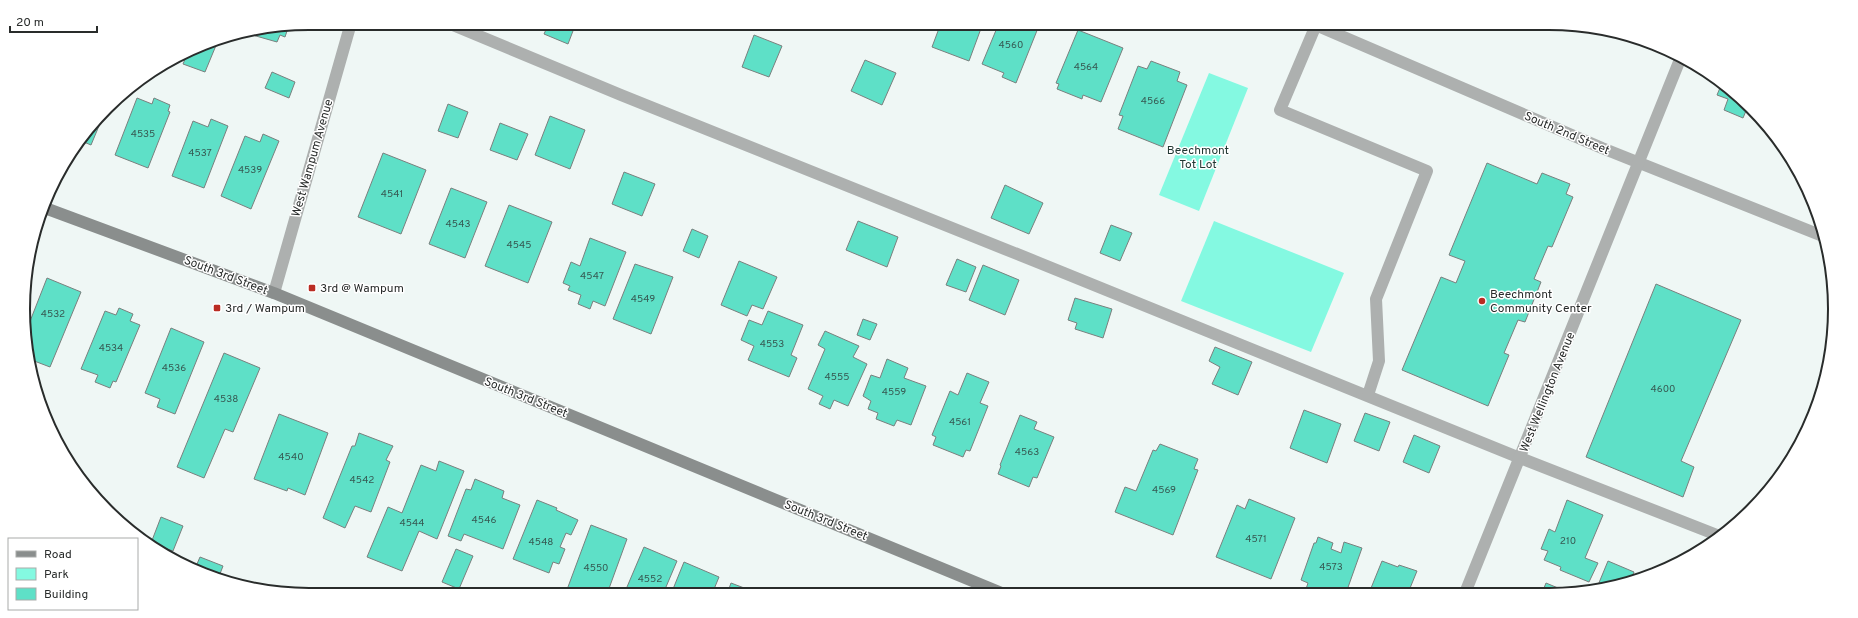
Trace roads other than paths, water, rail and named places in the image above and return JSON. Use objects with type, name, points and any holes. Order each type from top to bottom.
[{"type":"main road","name":"South 3rd Street","points":[[48,209],[274,293],[989,588]]},
{"type":"street","name":"West Wampum Avenue","points":[[274,293],[349,30]]},
{"type":"street","points":[[465,30],[636,101],[1713,534]]},
{"type":"street","points":[[1312,30],[1280,110],[1427,171],[1376,299],[1379,361],[1368,395]]},
{"type":"street","name":"South 2nd Street","points":[[1328,30],[1639,163],[1817,234]]},
{"type":"street","name":"West Wellington Avenue","points":[[1467,588],[1680,63]]},
{"type":"place","name":"3rd @ Wampum","points":[[312,288]]},
{"type":"place","name":"Beechmont Community Center","points":[[1482,301]]},
{"type":"place","name":"3rd / Wampum","points":[[217,308]]},
{"type":"park label","name":"Beechmont Tot Lot","points":[[1198,157]]}]
